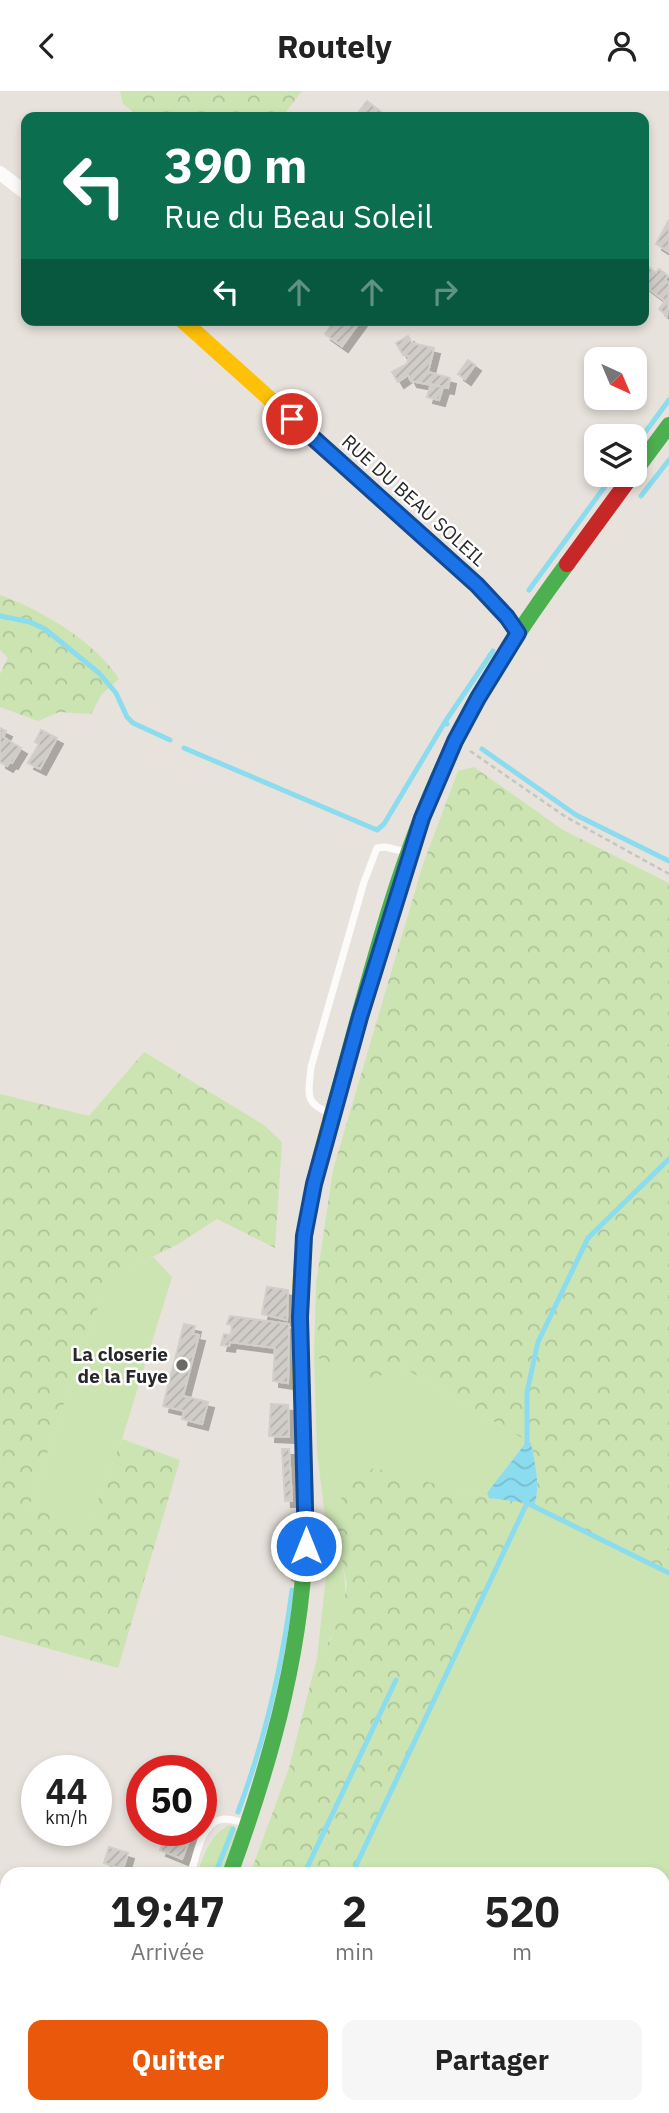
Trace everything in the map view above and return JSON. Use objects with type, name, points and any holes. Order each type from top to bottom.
[{"type":"main road","name":"RUE DU BEAU SOLEIL","points":[[188,326],[477,585],[518,633]]},
{"type":"main road","points":[[647,455],[669,425]]},
{"type":"main road","points":[[233,1867],[269,1762],[285,1701],[301,1613],[306,1546],[300,1348],[302,1264],[309,1211],[332,1114],[411,853],[433,790],[455,741],[518,633],[624,487]]},
{"type":"street","points":[[0,173],[21,189]]},
{"type":"lane","points":[[332,1114],[317,1108],[308,1098],[311,1067],[364,882],[377,848],[385,847],[411,853]]},
{"type":"lane","points":[[193,1867],[202,1838],[214,1823],[224,1819],[248,1824]]},
{"type":"path","points":[[455,741],[566,817],[669,874]]},
{"type":"green space","points":[[120,91],[302,91],[286,112],[133,112],[123,104]]},
{"type":"green space","points":[[0,595],[49,618],[82,640],[119,679],[102,694],[91,714],[59,712],[38,721],[0,707],[0,674],[8,658],[0,650]]},
{"type":"green space","points":[[474,767],[563,830],[669,883],[669,1573],[534,1506],[537,1483],[531,1443],[399,1365],[371,1381],[314,1356],[316,1284],[333,1170],[423,864],[458,771]]},
{"type":"green space","points":[[144,1052],[264,1125],[282,1142],[275,1248],[217,1219],[180,1243],[138,1264],[112,1284],[94,1315],[29,1507],[87,1528],[122,1439],[180,1460],[118,1668],[0,1635],[0,1094],[89,1116]]},
{"type":"green space","points":[[153,1257],[172,1277],[122,1439],[87,1529],[29,1507],[94,1315],[112,1283],[138,1264]]},
{"type":"green space","points":[[314,1356],[371,1380],[399,1365],[527,1441],[487,1493],[489,1498],[374,1469],[335,1541],[344,1574],[344,1603],[335,1629],[317,1658],[329,1550],[317,1451]]},
{"type":"green space","points":[[374,1468],[489,1498],[527,1503],[355,1867],[253,1867],[289,1768],[317,1658],[331,1638],[342,1610],[347,1585],[335,1541],[335,1518],[343,1493],[355,1479]]},
{"type":"green space","points":[[527,1503],[669,1573],[669,1867],[355,1867]]},
{"type":"green space","points":[[230,1825],[234,1826],[237,1832],[224,1867],[200,1867],[209,1846],[217,1846],[217,1833]]},
{"type":"water","points":[[527,1441],[531,1443],[537,1475],[534,1506],[489,1498],[487,1493]]},
{"type":"building","points":[[367,101],[381,112],[359,112]]},
{"type":"building","points":[[669,220],[669,252],[656,244]]},
{"type":"building","points":[[649,267],[656,273],[659,269],[668,276],[665,280],[669,283],[667,316],[659,309],[665,301],[649,289]]},
{"type":"building","points":[[331,326],[357,326],[342,346],[325,334]]},
{"type":"building","points":[[408,336],[412,343],[434,348],[428,372],[450,378],[448,388],[411,381],[408,375],[398,382],[392,372],[407,364],[409,356],[403,355],[396,343]]},
{"type":"building","points":[[468,360],[475,365],[465,379],[458,374]]},
{"type":"building","points":[[431,384],[443,387],[439,400],[427,397]]},
{"type":"building","points":[[0,728],[6,731],[3,737],[21,748],[12,763],[7,766],[0,762]]},
{"type":"building","points":[[41,730],[57,738],[40,769],[28,763],[39,744],[35,742]]},
{"type":"building","points":[[267,1287],[288,1290],[287,1320],[262,1314]]},
{"type":"building","points":[[230,1316],[289,1324],[288,1383],[273,1381],[275,1348],[230,1342],[229,1346],[221,1345],[224,1334],[231,1335],[232,1325],[227,1324]]},
{"type":"building","name":"La closerie de la Fuye","points":[[184,1324],[195,1326],[193,1334],[199,1335],[183,1396],[208,1402],[202,1424],[182,1419],[184,1411],[163,1406]]},
{"type":"building","points":[[271,1404],[288,1405],[289,1437],[269,1436]]},
{"type":"building","points":[[282,1449],[289,1449],[292,1501],[285,1501]]},
{"type":"building","points":[[285,1552],[294,1555],[290,1576],[286,1574],[287,1570],[276,1566],[278,1560],[282,1562]]},
{"type":"building","points":[[162,1846],[187,1846],[182,1859],[160,1850]]},
{"type":"building","points":[[109,1847],[128,1853],[124,1867],[104,1863]]},
{"type":"waterway","points":[[647,430],[669,400]]},
{"type":"waterway","points":[[641,496],[669,460]]},
{"type":"waterway","points":[[529,590],[604,487]]},
{"type":"waterway","points":[[0,616],[30,622],[45,629],[99,673],[116,693],[127,717],[133,723],[170,740]]},
{"type":"waterway","points":[[445,722],[493,651]]},
{"type":"waterway","points":[[184,748],[377,830],[384,824],[445,722],[447,724]]},
{"type":"waterway","points":[[482,749],[576,815],[669,861]]},
{"type":"waterway","points":[[527,1445],[527,1392],[538,1342],[588,1238],[669,1159]]},
{"type":"waterway","points":[[355,1867],[527,1503],[527,1496]]},
{"type":"waterway","points":[[527,1503],[669,1573]]},
{"type":"waterway","points":[[238,1812],[271,1703],[292,1590]]},
{"type":"waterway","points":[[307,1867],[396,1680]]},
{"type":"waterway","points":[[218,1867],[233,1829]]},
{"type":"traffic: fast","points":[[647,455],[669,425]]},
{"type":"traffic: fast","points":[[330,1121],[380,939],[426,805],[486,684],[567,564]]},
{"type":"traffic: fast","points":[[233,1867],[260,1785],[284,1696],[300,1605],[306,1511]]},
{"type":"traffic: slow","points":[[189,326],[402,518]]},
{"type":"traffic: slow","points":[[306,1511],[300,1292],[309,1208],[330,1121]]},
{"type":"traffic: jam","points":[[567,564],[623,487]]},
{"type":"traffic: jam","points":[[402,518],[478,586],[518,633]]},
{"type":"place","name":"La closerie de la Fuye","points":[[182,1365]]},
{"type":"route","points":[[292,419],[477,585],[518,633],[455,741],[422,818],[360,1017],[314,1184],[304,1236],[300,1317],[306,1546]]}]
